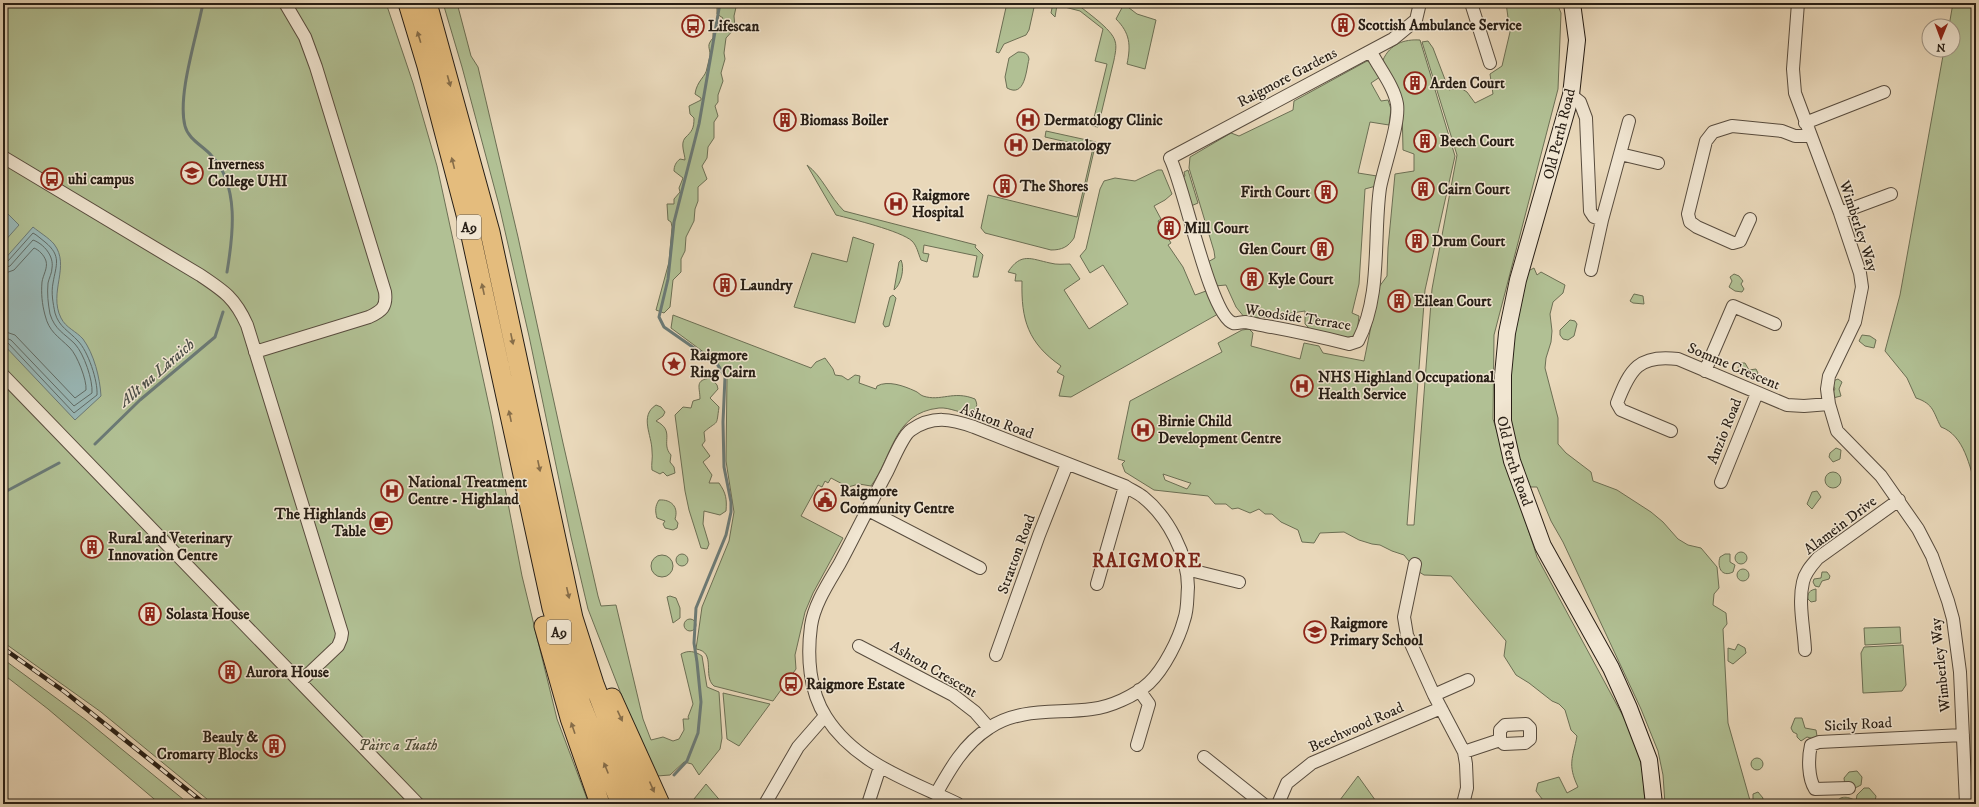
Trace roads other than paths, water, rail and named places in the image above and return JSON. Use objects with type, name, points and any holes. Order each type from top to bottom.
[{"type":"highway","name":"A9","points":[[408,3],[427,66],[468,222],[541,563],[581,704],[621,804]]},
{"type":"highway","name":"A9","points":[[427,3],[490,232],[573,618],[594,684],[640,804]]},
{"type":"highway","name":"A9","points":[[518,455],[518,508],[533,580],[570,718],[600,804]]},
{"type":"highway","name":"A9","points":[[573,618],[660,804]]},
{"type":"main road","name":"Old Perth Road","points":[[1572,3],[1578,40],[1571,95],[1518,280],[1507,333],[1502,375],[1503,421],[1512,461],[1543,546],[1611,668],[1629,708],[1649,760],[1654,804]]},
{"type":"street","points":[[255,352],[369,317],[378,313],[384,308],[386,302],[386,292],[316,67],[304,37],[284,3]]},
{"type":"street","name":"Raigmore Gardens","points":[[1170,158],[1371,52],[1399,35],[1416,20],[1420,3]]},
{"type":"street","points":[[1471,3],[1490,63]]},
{"type":"street","name":"Wimberley Way","points":[[1798,3],[1793,69],[1795,92],[1805,123],[1840,213],[1860,273],[1862,287],[1855,322],[1829,376],[1827,389],[1829,404],[1837,431],[1862,455],[1899,500],[1918,529],[1932,556],[1948,601],[1954,625],[1960,672],[1966,804]]},
{"type":"street","name":"Woodside Terrace","points":[[1170,158],[1177,172],[1208,279],[1224,317],[1233,323],[1245,322],[1284,329],[1349,344],[1358,341],[1364,330],[1375,276],[1378,213],[1381,187],[1397,104],[1392,90],[1371,52]]},
{"type":"street","points":[[1805,123],[1884,92]]},
{"type":"street","points":[[1571,95],[1580,102],[1586,118],[1590,211],[1594,217],[1602,220]]},
{"type":"street","points":[[1591,270],[1602,220],[1629,121]]},
{"type":"street","points":[[1750,219],[1740,241],[1733,243],[1697,227],[1690,222],[1688,214],[1706,141],[1713,132],[1732,126],[1782,131],[1795,136],[1810,136]]},
{"type":"street","points":[[1620,154],[1658,163]]},
{"type":"street","points":[[3,158],[219,287],[233,299],[240,309],[255,352],[342,633],[338,646],[300,682]]},
{"type":"street","points":[[1840,213],[1891,194]]},
{"type":"street","points":[[1705,371],[1733,306],[1774,324]]},
{"type":"street","name":"Somme Crescent","points":[[1671,431],[1621,410],[1617,403],[1628,375],[1638,365],[1650,359],[1663,357],[1678,359],[1787,405],[1804,406],[1829,404]]},
{"type":"street","points":[[3,375],[418,804]]},
{"type":"street","name":"Anzio Road","points":[[1720,482],[1757,393]]},
{"type":"street","name":"Ashton Road","points":[[958,804],[880,767],[855,751],[838,734],[825,716],[813,687],[809,666],[811,625],[821,599],[909,431],[926,421],[957,421],[1125,486]]},
{"type":"street","name":"Stratton Road","points":[[996,655],[1039,535],[1067,464]]},
{"type":"street","points":[[936,794],[952,765],[965,748],[989,728],[1011,717],[1033,712],[1093,709],[1124,700],[1149,683],[1173,649],[1184,620],[1187,607],[1186,569],[1179,547],[1156,510],[1143,497],[1125,486],[1097,584]]},
{"type":"street","name":"Alamein Drive","points":[[1805,650],[1802,597],[1803,581],[1809,569],[1818,558],[1899,500]]},
{"type":"street","points":[[868,510],[980,568]]},
{"type":"street","points":[[1415,564],[1404,616],[1406,635],[1434,695],[1464,752],[1467,788],[1463,804]]},
{"type":"street","points":[[1186,569],[1239,582]]},
{"type":"street","name":"Ashton Crescent","points":[[859,646],[953,695],[975,712],[989,728]]},
{"type":"street","points":[[1434,695],[1468,680]]},
{"type":"street","points":[[1137,745],[1149,704],[1139,690]]},
{"type":"street","name":"Beechwood Road","points":[[1278,804],[1287,784],[1312,763],[1441,708]]},
{"type":"street","points":[[765,804],[798,747],[825,716]]},
{"type":"street","name":"Sicily Road","points":[[1849,788],[1815,789],[1811,782],[1810,753],[1812,745],[1819,742],[1963,735]]},
{"type":"street","points":[[1464,752],[1500,740]]},
{"type":"street","points":[[1204,756],[1263,804]]},
{"type":"street","points":[[868,804],[880,767]]},
{"type":"water","points":[[3,214],[8,214],[19,225],[3,243]]},
{"type":"water","points":[[33,227],[47,237],[59,252],[60,270],[57,299],[61,318],[68,327],[83,339],[87,345],[98,374],[101,396],[75,420],[3,344],[3,261]]},
{"type":"waterway","name":"Allt na Làraich","points":[[203,3],[189,65],[183,113],[185,126],[189,135],[211,155],[220,167],[227,181],[232,211],[231,243],[227,272]]},
{"type":"waterway","points":[[674,775],[687,761],[698,733],[701,702],[694,643],[696,608],[726,535],[731,512],[731,502],[724,467],[723,422],[725,377],[717,364],[664,327],[659,317],[668,279],[674,222],[699,124],[720,3]]},
{"type":"waterway","name":"Allt na Làraich","points":[[95,444],[140,400],[215,337],[223,312]]},
{"type":"waterway","name":"Allt na Làraich","points":[[3,493],[59,463]]},
{"type":"railway","points":[[3,648],[65,692],[205,804]]},
{"type":"place","name":"Scottish Ambulance Service","points":[[1343,25]]},
{"type":"place","name":"Lifescan","points":[[693,26]]},
{"type":"place","name":"Arden Court","points":[[1415,83]]},
{"type":"place","name":"Biomass Boiler","points":[[785,120]]},
{"type":"place","name":"Dermatology Clinic","points":[[1028,120]]},
{"type":"place","name":"Beech Court","points":[[1425,141]]},
{"type":"place","name":"Dermatology","points":[[1016,145]]},
{"type":"place","name":"Inverness College UHI","points":[[192,173]]},
{"type":"place","name":"uhi campus","points":[[52,179]]},
{"type":"place","name":"The Shores","points":[[1005,186]]},
{"type":"place","name":"Cairn Court","points":[[1423,189]]},
{"type":"place","name":"Firth Court","points":[[1326,192]]},
{"type":"place","name":"Raigmore Hospital","points":[[896,204]]},
{"type":"place","name":"Mill Court","points":[[1169,228]]},
{"type":"place","name":"Drum Court","points":[[1417,241]]},
{"type":"place","name":"Glen Court","points":[[1322,249]]},
{"type":"place","name":"Kyle Court","points":[[1252,279]]},
{"type":"place","name":"Laundry","points":[[725,285]]},
{"type":"place","name":"Eilean Court","points":[[1399,301]]},
{"type":"place","name":"Raigmore Ring Cairn","points":[[674,364]]},
{"type":"place","name":"NHS Highland Occupational Health Service","points":[[1302,386]]},
{"type":"place","name":"Birnie Child Development Centre","points":[[1143,430]]},
{"type":"place","name":"National Treatment Centre - Highland","points":[[392,491]]},
{"type":"place","name":"Raigmore Community Centre","points":[[825,500]]},
{"type":"place","name":"The Highlands Table","points":[[381,523]]},
{"type":"place","name":"Rural and Veterinary Innovation Centre","points":[[92,547]]},
{"type":"place","name":"Solasta House","points":[[150,614]]},
{"type":"place","name":"Raigmore Primary School","points":[[1315,632]]},
{"type":"place","name":"Aurora House","points":[[230,672]]},
{"type":"place","name":"Raigmore Estate","points":[[791,684]]},
{"type":"place","name":"Beauly & Cromarty Blocks","points":[[274,746]]},
{"type":"district","name":"RAIGMORE","points":[[1147,560]]},
{"type":"park label","name":"Pàirc a Tuath","points":[[398,745]]}]
